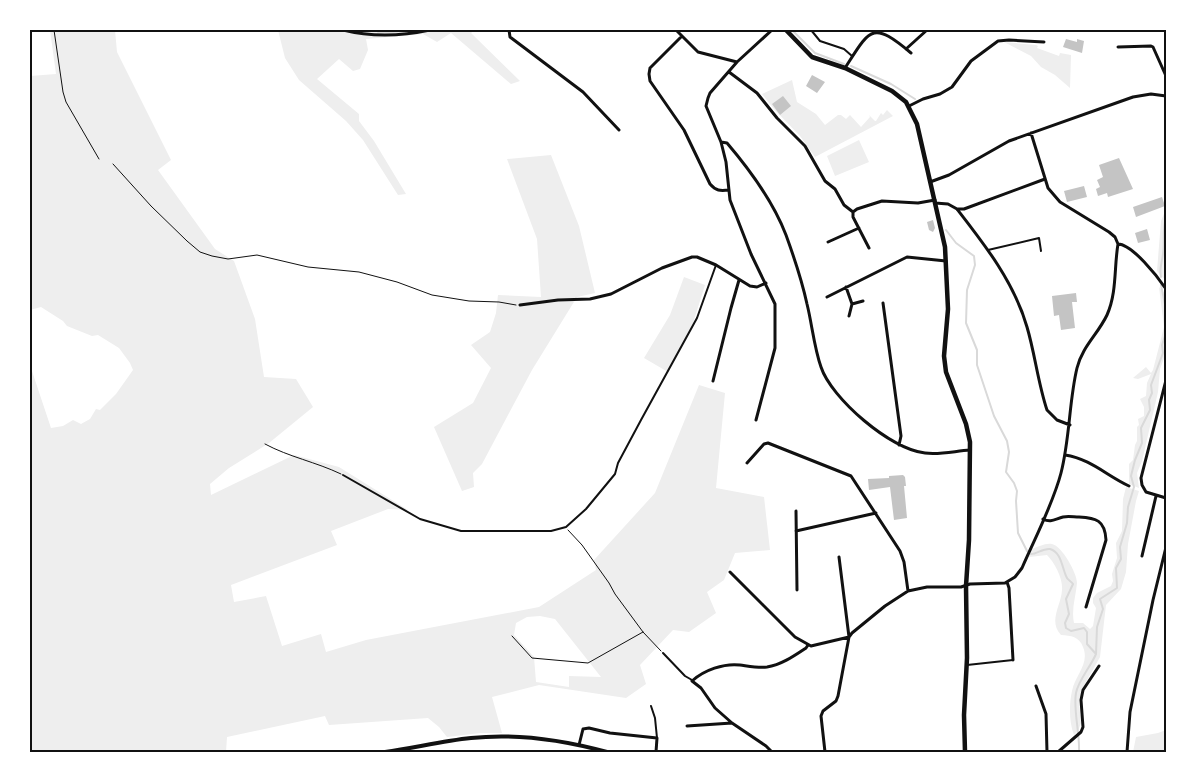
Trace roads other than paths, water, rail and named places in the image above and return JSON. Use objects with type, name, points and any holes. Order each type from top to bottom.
[{"type":"main road","points":[[786,30],[812,57],[845,68],[892,91],[909,106],[917,124],[935,201],[946,261],[948,309],[944,364],[949,382],[966,424],[970,450],[969,540],[966,586],[965,752]]},
{"type":"street","points":[[343,30],[364,35],[430,30]]},
{"type":"street","points":[[509,30],[510,37],[583,92],[619,130]]},
{"type":"street","points":[[676,30],[698,52],[737,62]]},
{"type":"street","points":[[756,420],[775,348],[775,304],[738,224],[730,200],[722,142],[706,106],[710,93],[737,62],[772,30]]},
{"type":"street","points":[[906,49],[926,30]]},
{"type":"street","points":[[845,68],[870,33],[877,32],[887,35],[911,53]]},
{"type":"street","points":[[682,36],[650,68],[650,81],[684,130],[710,184],[714,189],[720,191],[729,190]]},
{"type":"street","points":[[909,106],[940,94],[952,87],[971,61],[998,42],[1009,40],[1044,42]]},
{"type":"street","points":[[1118,47],[1153,47],[1166,76]]},
{"type":"street","points":[[729,72],[757,93],[777,118],[805,146],[825,181],[835,189],[844,205],[853,212],[853,217],[869,248]]},
{"type":"street","points":[[930,182],[949,175],[999,146],[1031,133],[1133,97],[1151,94],[1166,96]]},
{"type":"street","points":[[772,752],[732,724],[715,708],[700,688],[692,681],[723,665],[737,664],[766,668],[774,666],[791,658],[808,645],[849,637],[886,606],[908,591],[927,587],[1007,582],[1015,577],[1022,568],[1058,484],[1065,455],[1079,361],[1085,347],[1106,315],[1111,302],[1118,244],[1115,237],[1109,232],[1060,202],[1048,188],[1031,133]]},
{"type":"street","points":[[722,142],[727,143],[744,162],[784,229],[807,300],[820,367],[833,390],[878,432],[899,446],[925,453],[970,450]]},
{"type":"street","points":[[957,209],[1045,179]]},
{"type":"street","points":[[853,212],[882,201],[918,203],[935,201],[948,204],[957,209],[988,250],[1009,283],[1027,326],[1047,410],[1056,420],[1070,425]]},
{"type":"street","points":[[828,242],[859,228]]},
{"type":"street","points":[[1118,244],[1127,247],[1151,270],[1166,289]]},
{"type":"street","points":[[520,306],[558,300],[590,299],[611,294],[662,268],[692,256],[716,265],[750,286],[757,287],[766,283]]},
{"type":"street","points":[[827,297],[907,257],[946,261]]},
{"type":"street","points":[[713,381],[730,308],[739,280]]},
{"type":"street","points":[[846,287],[852,304],[849,316]]},
{"type":"street","points":[[852,304],[863,301]]},
{"type":"street","points":[[883,303],[901,436],[899,446]]},
{"type":"street","points":[[1166,380],[1141,478],[1145,491],[1166,498]]},
{"type":"street","points":[[747,463],[764,444],[768,443],[851,476],[856,481],[901,555],[908,591]]},
{"type":"street","points":[[1065,455],[1088,461],[1114,479],[1129,486]]},
{"type":"street","points":[[1142,556],[1156,496]]},
{"type":"street","points":[[796,510],[797,590]]},
{"type":"street","points":[[796,531],[876,513]]},
{"type":"street","points":[[1043,519],[1050,522],[1063,517],[1094,518],[1100,522],[1105,533],[1105,542],[1086,607]]},
{"type":"street","points":[[1127,752],[1130,712],[1166,547]]},
{"type":"street","points":[[825,752],[821,716],[823,711],[836,701],[838,696],[849,637],[839,557]]},
{"type":"street","points":[[730,572],[794,637],[808,645]]},
{"type":"street","points":[[1007,582],[1009,588],[1013,660]]},
{"type":"street","points":[[1058,752],[1081,732],[1083,727],[1081,700],[1083,690],[1099,666]]},
{"type":"street","points":[[1036,686],[1046,714],[1047,752]]},
{"type":"street","points":[[687,726],[732,724]]},
{"type":"street","points":[[579,744],[582,730],[586,728],[657,738],[656,752]]},
{"type":"street","points":[[387,752],[456,740],[489,737],[549,740],[579,744],[607,752]]},
{"type":"lane","points":[[811,30],[820,41],[844,50],[852,57]]},
{"type":"lane","points":[[988,250],[1039,238],[1041,251]]},
{"type":"lane","points":[[343,474],[420,519],[460,530],[551,531],[566,527],[586,509],[615,474],[618,464],[641,420],[698,318],[716,265]]},
{"type":"lane","points":[[663,653],[692,681]]},
{"type":"lane","points":[[966,665],[1013,660]]},
{"type":"lane","points":[[650,706],[657,726],[657,738]]},
{"type":"waterway","points":[[378,33],[419,30]]},
{"type":"waterway","points":[[792,30],[815,53],[844,64]]},
{"type":"waterway","points":[[851,66],[891,84],[915,99]]},
{"type":"waterway","points":[[1161,277],[1160,268],[1164,249],[1166,218]]},
{"type":"waterway","points":[[946,230],[956,243],[974,256],[975,265],[967,290],[966,323],[977,350],[977,365],[994,416],[1007,441],[1009,452],[1006,472],[1017,491],[1018,533],[1027,551]]},
{"type":"waterway","points":[[1161,285],[1166,309]]},
{"type":"waterway","points":[[1096,654],[1097,627],[1103,609],[1100,599],[1117,588],[1116,568],[1121,559],[1120,547],[1134,487],[1131,476],[1142,443],[1141,428],[1150,410],[1151,385],[1163,353],[1162,345],[1166,333]]},
{"type":"waterway","points":[[1031,554],[1050,549],[1059,556],[1067,577],[1073,584],[1066,599],[1069,614],[1065,623],[1066,628],[1071,631],[1084,628],[1087,632],[1087,644],[1096,654],[1076,693],[1075,706],[1079,752]]}]
